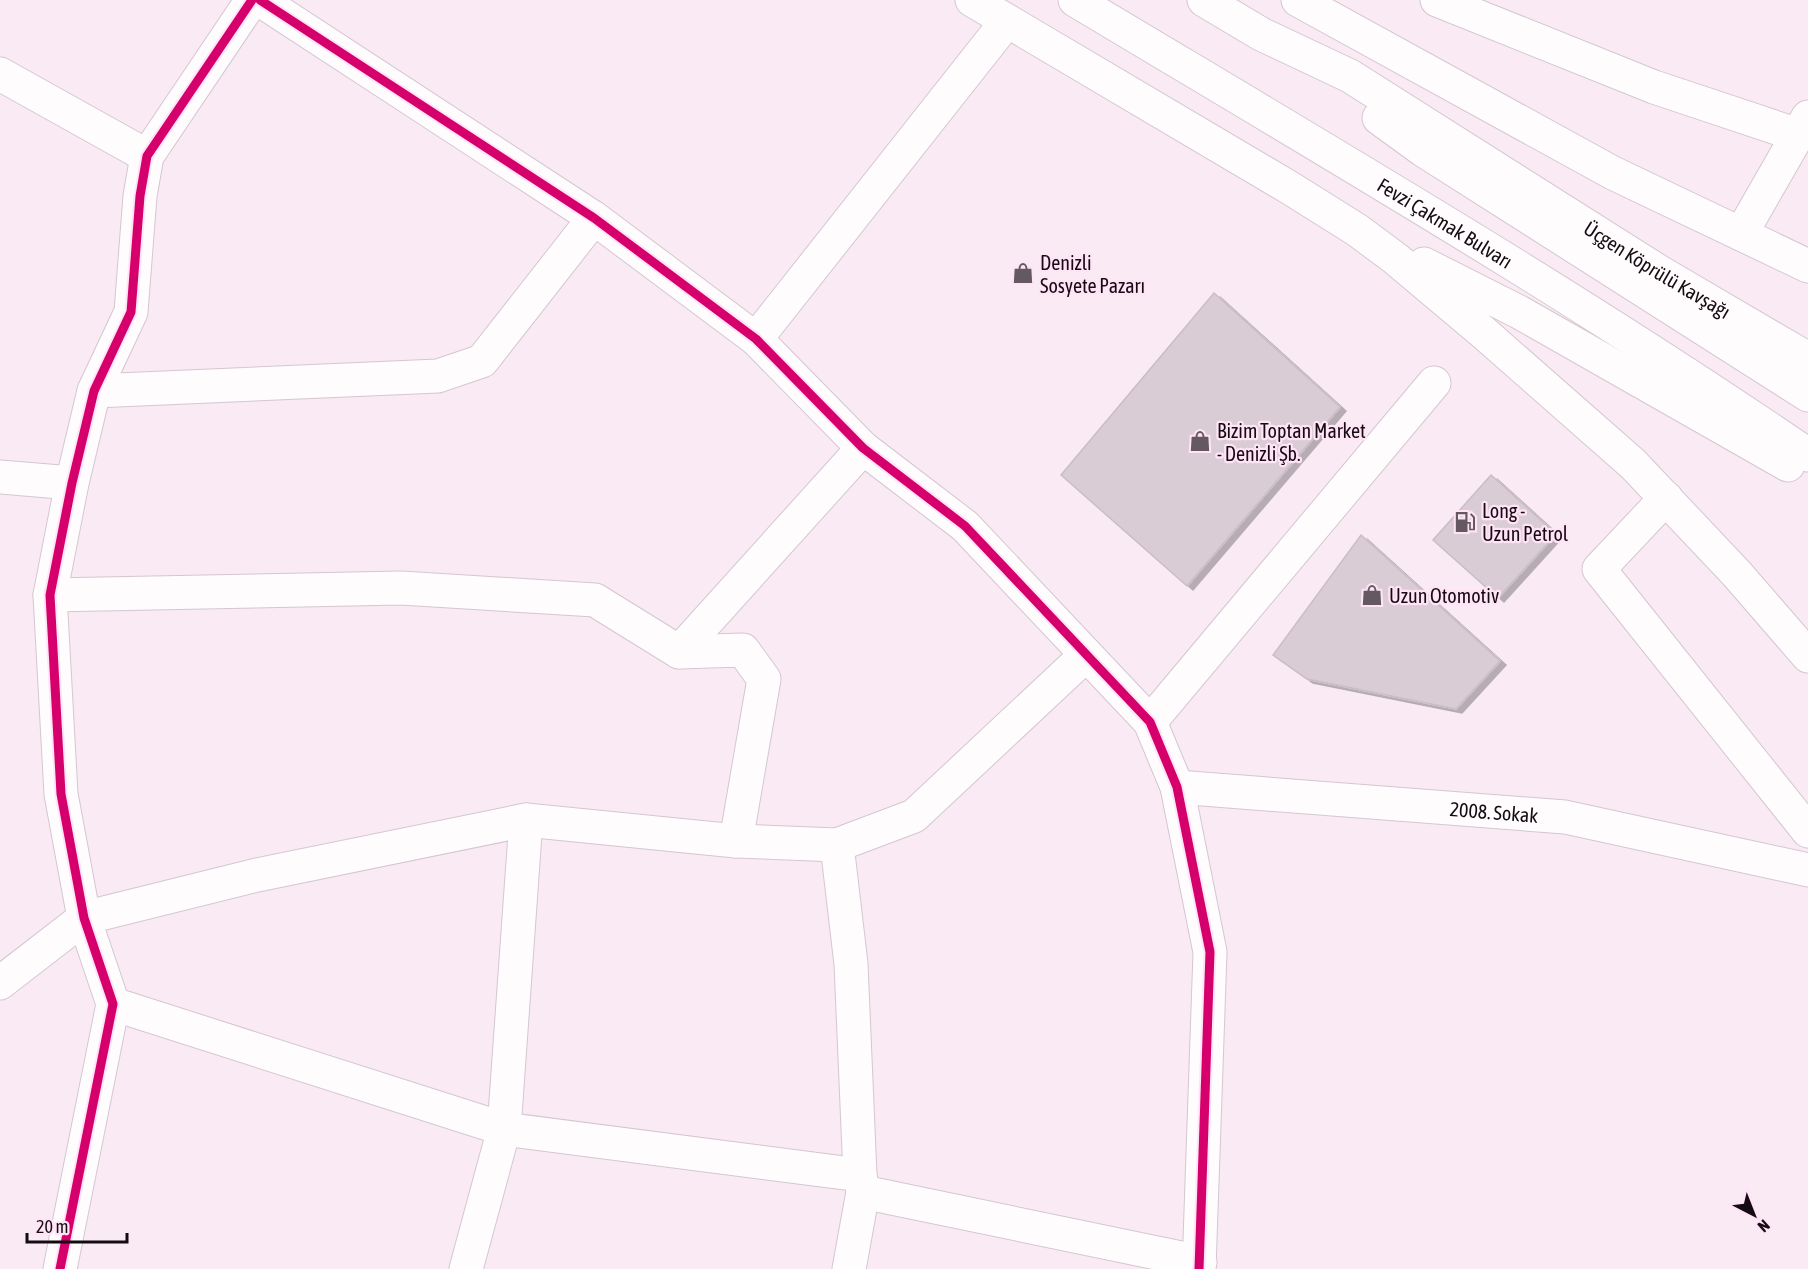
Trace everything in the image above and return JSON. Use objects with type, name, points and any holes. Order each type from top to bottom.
[{"type":"street","points":[[60,1269],[113,1004],[84,918],[61,794],[50,595],[72,483],[94,391],[131,312],[140,196],[147,156],[252,0]]},
{"type":"street","points":[[113,1004],[504,1129],[862,1184],[1200,1265],[1210,952],[1177,787],[1150,722],[965,526],[863,448],[756,339],[594,218],[260,0]]},
{"type":"street","points":[[972,0],[1290,188],[1357,230],[1396,259],[1485,333],[1633,464],[1737,574],[1808,656]]},
{"type":"street","name":"Fevzi Çakmak Bulvarı","points":[[1075,0],[1534,277],[1723,397],[1808,455]]},
{"type":"street","points":[[1204,0],[1261,34],[1424,150],[1808,395]]},
{"type":"street","points":[[1284,0],[1510,177]]},
{"type":"street","points":[[1298,0],[1613,172],[1808,266]]},
{"type":"street","points":[[1437,0],[1654,87],[1803,126],[1741,234]]},
{"type":"street","points":[[756,339],[1007,21]]},
{"type":"street","points":[[1261,34],[1350,76],[1510,177]]},
{"type":"street","points":[[0,74],[147,156]]},
{"type":"street","points":[[1281,124],[1400,209],[1464,267],[1519,312]]},
{"type":"street","name":"Üçgen Köprülü Kavşağı","points":[[1510,177],[1658,271],[1808,359]]},
{"type":"street","points":[[94,391],[438,375],[482,361],[594,218]]},
{"type":"street","points":[[1357,230],[1519,312],[1808,476]]},
{"type":"street","points":[[1150,722],[1434,383]]},
{"type":"street","points":[[679,652],[863,448]]},
{"type":"street","points":[[0,477],[72,483]]},
{"type":"street","points":[[1666,498],[1599,569],[1808,831]]},
{"type":"street","points":[[50,595],[401,588],[595,600],[679,652],[743,650],[764,680],[736,841]]},
{"type":"street","points":[[0,983],[84,918],[257,875],[526,820],[736,841],[837,845],[914,816],[1086,655]]},
{"type":"street","name":"2008. Sokak","points":[[1177,787],[1565,817],[1808,870]]},
{"type":"street","points":[[466,1269],[504,1129],[526,820]]},
{"type":"street","points":[[837,845],[851,964],[862,1184],[849,1269]]},
{"type":"building","name":"Bizim Toptan Market - Denizli Şb.","points":[[1214,293],[1340,407],[1187,586],[1061,475]]},
{"type":"building","points":[[1491,475],[1556,534],[1498,598],[1433,540]]},
{"type":"building","name":"Uzun Otomotiv","points":[[1361,535],[1500,661],[1456,709],[1307,679],[1273,655]]},
{"type":"cycle path","points":[[60,1269],[113,1004],[84,918],[61,794],[50,595],[72,483],[94,391],[131,312],[140,196],[147,156],[252,0]]},
{"type":"cycle path","points":[[260,0],[594,218],[756,339],[863,448],[965,526],[1150,722],[1177,787],[1210,952],[1199,1269]]},
{"type":"place","name":"Denizli Sosyete Pazarı","points":[[1023,273]]},
{"type":"place","name":"Bizim Toptan Market - Denizli Şb.","points":[[1200,441]]},
{"type":"place","name":"Long - Uzun Petrol","points":[[1465,522]]},
{"type":"place","name":"Uzun Otomotiv","points":[[1372,595]]}]
